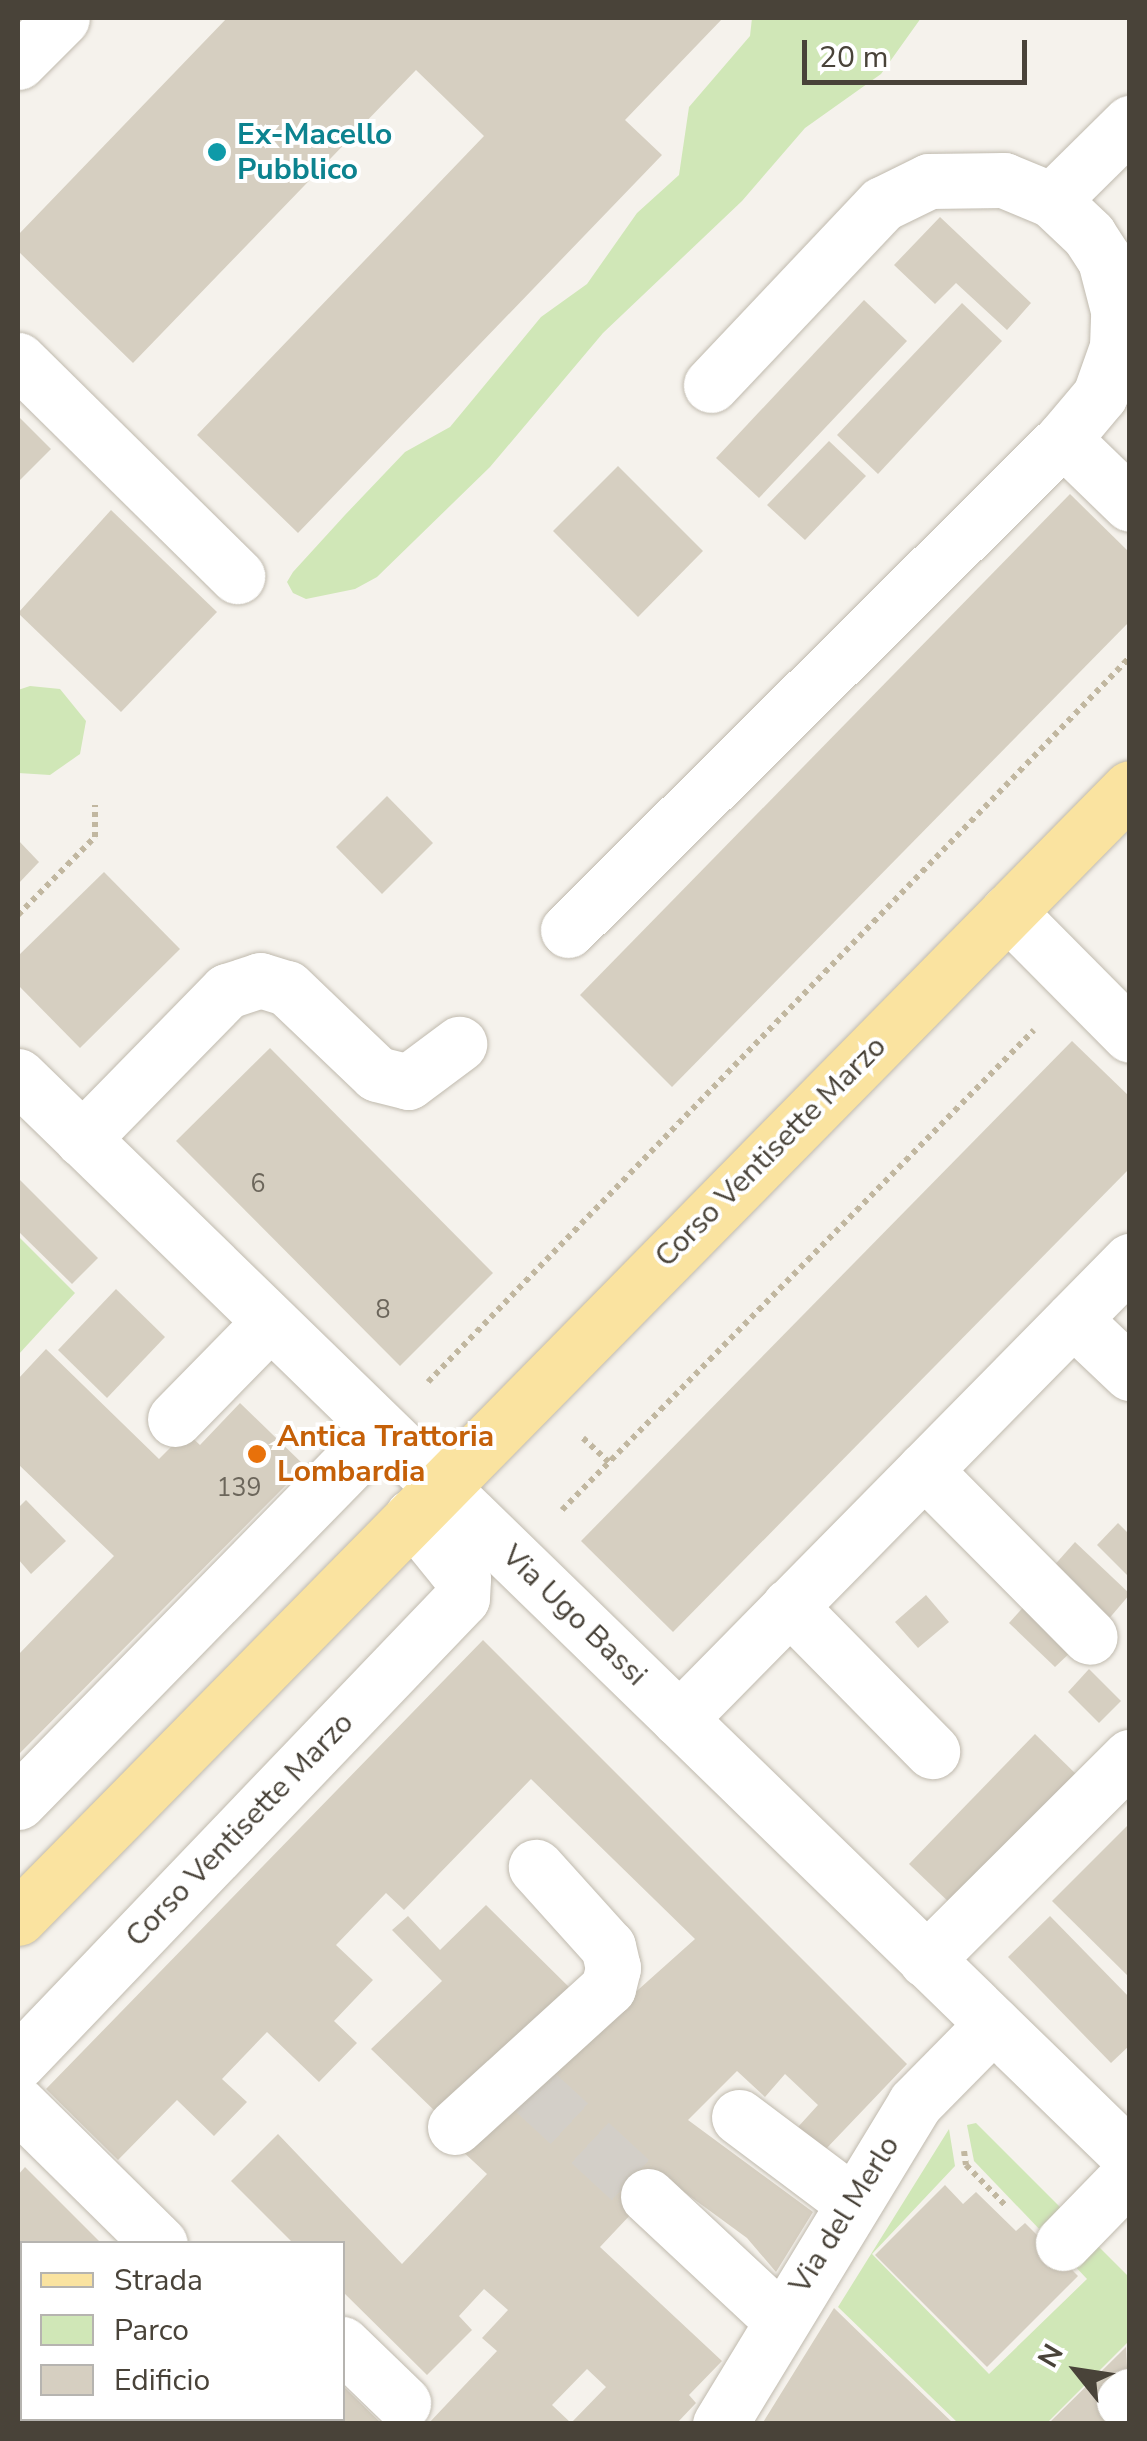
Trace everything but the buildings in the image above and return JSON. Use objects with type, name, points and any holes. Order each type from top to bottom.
[{"type":"main road","name":"Corso Ventisette Marzo","points":[[18,1918],[1130,788]]},
{"type":"street","points":[[18,62],[62,18]]},
{"type":"street","points":[[1052,200],[1130,123]]},
{"type":"street","points":[[568,930],[1063,439],[1100,395],[1116,346],[1118,310],[1104,260],[1089,235],[1052,200],[1004,180],[929,181],[882,204],[712,385]]},
{"type":"street","points":[[18,360],[238,576]]},
{"type":"street","points":[[1063,439],[1130,504]]},
{"type":"street","points":[[1008,912],[1130,1035]]},
{"type":"street","points":[[82,1139],[227,990],[260,980],[288,988],[377,1074],[408,1082],[459,1044]]},
{"type":"street","name":"Via Ugo Bassi","points":[[18,1076],[382,1430],[426,1502],[524,1567],[1130,2158]]},
{"type":"street","points":[[679,1719],[1130,1261]]},
{"type":"street","points":[[1073,1319],[1130,1374]]},
{"type":"street","points":[[175,1419],[270,1322]]},
{"type":"street","points":[[18,1802],[382,1430]]},
{"type":"street","points":[[924,1470],[1090,1637]]},
{"type":"street","points":[[426,1502],[462,1579],[462,1598]]},
{"type":"street","name":"Corso Ventisette Marzo","points":[[18,2062],[462,1598],[524,1567]]},
{"type":"street","points":[[789,1606],[932,1751]]},
{"type":"street","points":[[926,1960],[1130,1757]]},
{"type":"street","points":[[456,2127],[522,2079],[608,1988],[614,1968],[608,1947],[536,1868]]},
{"type":"street","name":"Via del Merlo","points":[[720,2424],[851,2201],[916,2103],[993,2024]]},
{"type":"street","points":[[18,2104],[157,2241]]},
{"type":"street","points":[[739,2117],[851,2201]]},
{"type":"street","points":[[1063,2243],[1130,2174]]},
{"type":"street","points":[[648,2196],[781,2320]]},
{"type":"street","points":[[345,2347],[403,2403]]},
{"type":"path","points":[[382,1430],[1130,657]]},
{"type":"path","points":[[18,915],[95,837],[95,805]]},
{"type":"path","points":[[559,1513],[1079,984]]},
{"type":"green space","points":[[752,18],[921,18],[881,74],[805,128],[742,201],[603,333],[490,467],[377,577],[355,589],[306,599],[293,593],[287,582],[293,572],[345,515],[405,452],[450,427],[541,317],[587,284],[637,213],[679,175],[689,107],[750,36]]},
{"type":"green space","points":[[30,686],[60,689],[86,721],[80,754],[50,775],[18,773],[18,690]]},
{"type":"green space","points":[[18,1236],[75,1293],[18,1355]]},
{"type":"green space","points":[[976,2123],[1064,2211],[1043,2233],[974,2161],[967,2125]]},
{"type":"green space","points":[[949,2129],[955,2166],[872,2254],[989,2374],[1087,2279],[1071,2262],[1092,2240],[1129,2277],[1129,2341],[1047,2423],[958,2423],[838,2307]]},
{"type":"green space","points":[[218,2421],[301,2423],[221,2423]]},
{"type":"tunnel","points":[[529,2086],[648,2196]]},
{"type":"place","name":"Ex-Macello Pubblico","points":[[217,152]]},
{"type":"place","name":"Antica Trattoria Lombardia","points":[[257,1454]]}]
